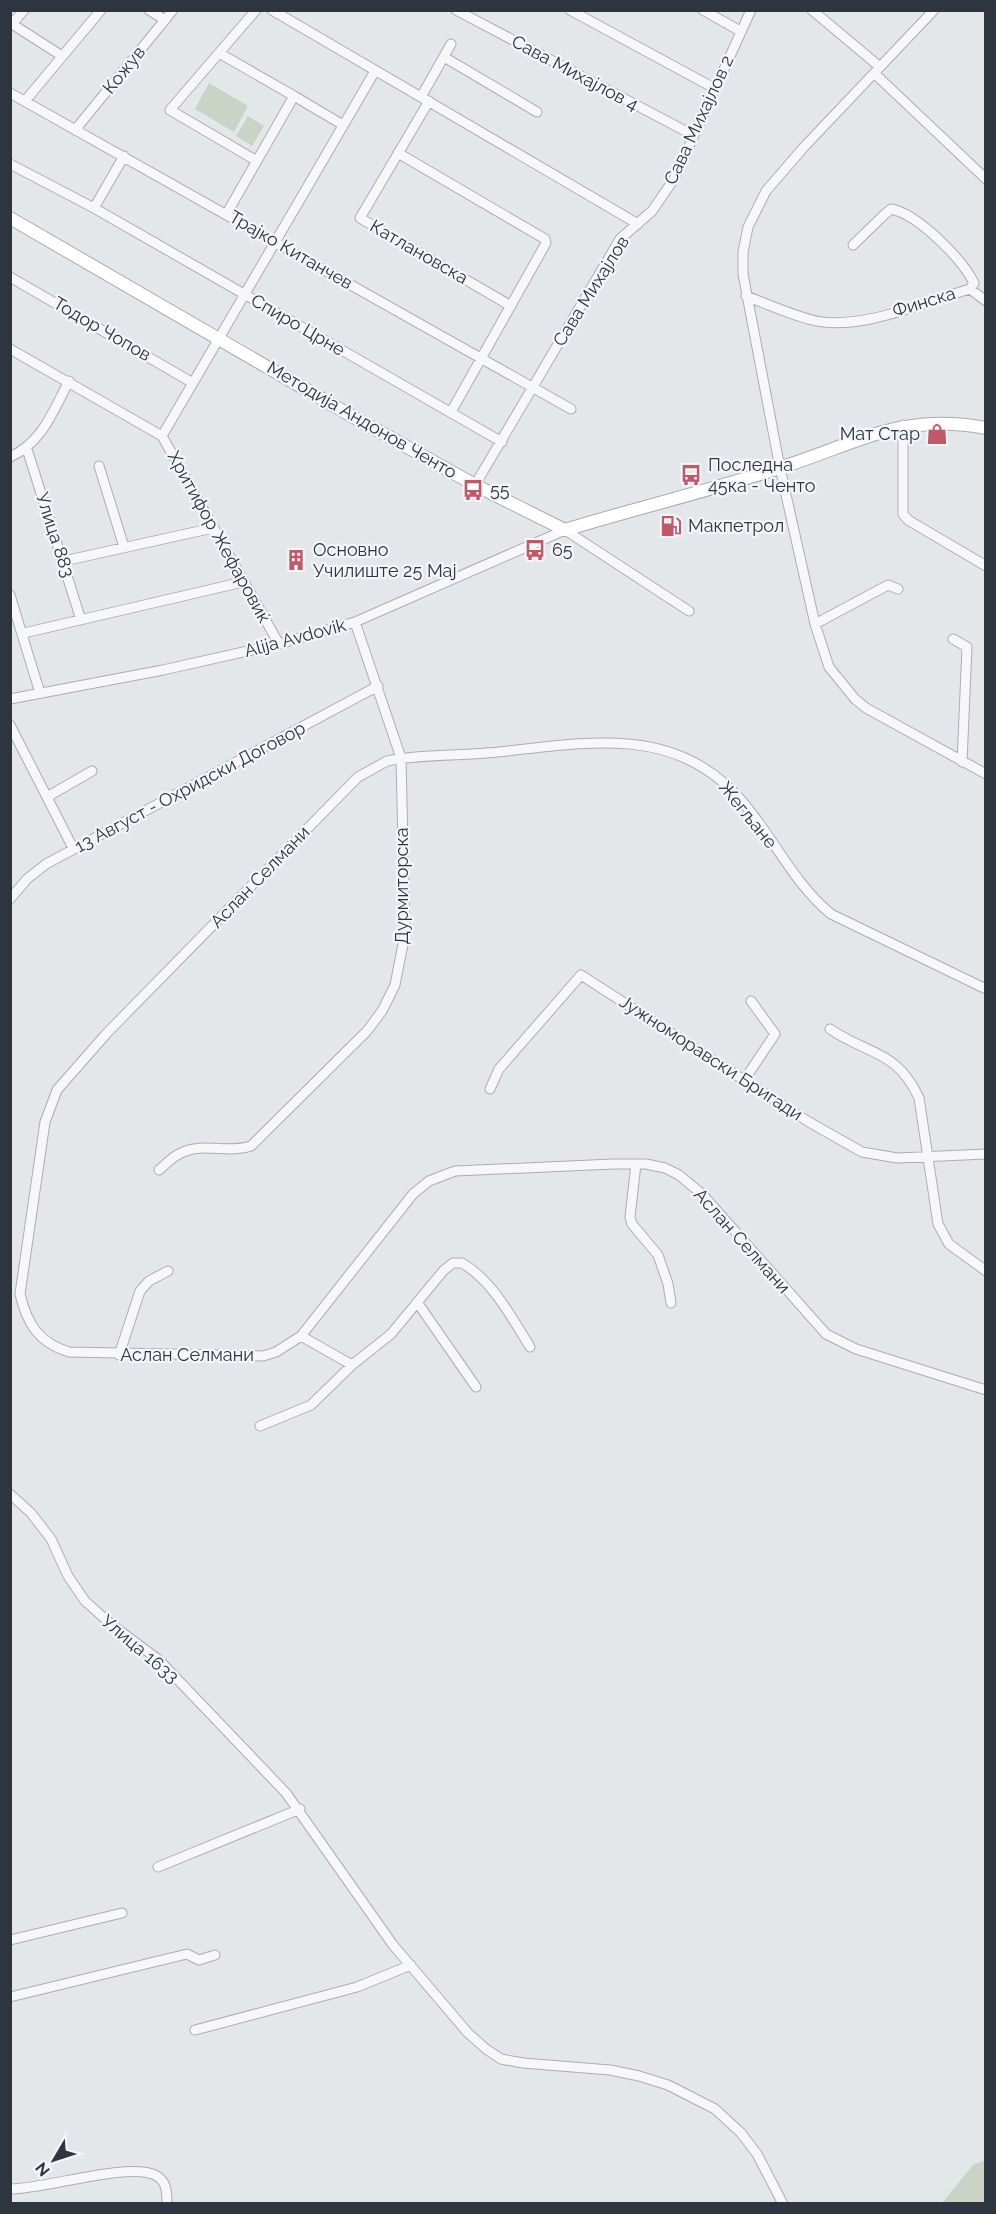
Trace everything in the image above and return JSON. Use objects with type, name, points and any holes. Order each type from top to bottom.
[{"type":"main road","name":"Методија Андонов Ченто","points":[[10,218],[475,485],[565,530]]},
{"type":"main road","points":[[565,530],[780,468],[870,434],[903,425],[954,423],[986,428]]},
{"type":"street","points":[[24,10],[12,24],[62,56]]},
{"type":"street","points":[[25,101],[102,10]]},
{"type":"street","points":[[149,10],[165,20]]},
{"type":"street","name":"Кожув","points":[[75,130],[173,10]]},
{"type":"street","points":[[256,10],[170,110],[257,161]]},
{"type":"street","name":"Сава Михајлов","points":[[272,10],[638,224],[620,239],[475,485]]},
{"type":"street","name":"Сава Михајлов 4","points":[[456,10],[693,135]]},
{"type":"street","points":[[570,10],[714,88]]},
{"type":"street","points":[[702,10],[740,31]]},
{"type":"street","name":"Сава Михајлов 2","points":[[638,224],[651,211],[674,179],[751,10]]},
{"type":"street","points":[[812,10],[877,70],[986,179]]},
{"type":"street","points":[[934,10],[779,174],[757,207],[748,227],[743,252],[746,296],[780,468],[815,624],[829,667],[855,699],[879,716],[986,774]]},
{"type":"street","points":[[425,99],[451,44]]},
{"type":"street","points":[[219,53],[343,125]]},
{"type":"street","points":[[444,57],[537,112]]},
{"type":"street","name":"Хритифор Жефаровиќ","points":[[279,644],[162,436],[221,338],[274,240],[375,71]]},
{"type":"street","name":"Трајко Китанчев","points":[[10,93],[227,213],[571,410]]},
{"type":"street","points":[[227,213],[294,96]]},
{"type":"street","name":"Катлановска","points":[[425,99],[398,153],[360,218],[511,306]]},
{"type":"street","points":[[398,153],[545,240],[546,247],[451,412]]},
{"type":"street","points":[[94,208],[124,156]]},
{"type":"street","name":"Спиро Црне","points":[[10,164],[94,208],[502,442]]},
{"type":"street","name":"Финска","points":[[746,296],[812,320],[834,323],[860,322],[970,289],[974,283],[961,264],[922,225],[896,210],[891,209],[853,245]]},
{"type":"street","name":"Тодор Чопов","points":[[10,277],[194,383]]},
{"type":"street","points":[[970,289],[986,301]]},
{"type":"street","points":[[10,349],[162,436]]},
{"type":"street","points":[[10,457],[27,449],[40,435],[69,381]]},
{"type":"street","points":[[903,425],[903,514],[908,520],[986,566]]},
{"type":"street","name":"Улица 883","points":[[27,449],[81,620]]},
{"type":"street","points":[[99,466],[124,547]]},
{"type":"street","points":[[64,561],[213,528]]},
{"type":"street","points":[[565,530],[689,611]]},
{"type":"street","name":"Alija Avdovik","points":[[10,699],[163,670],[279,644],[356,622],[565,530]]},
{"type":"street","points":[[24,633],[243,582]]},
{"type":"street","points":[[815,624],[888,585],[898,589]]},
{"type":"street","points":[[10,595],[24,633],[40,693]]},
{"type":"street","name":"Дурмиторска","points":[[159,1170],[179,1154],[191,1149],[242,1149],[251,1146],[367,1031],[382,1011],[396,985],[405,934],[401,758],[356,622]]},
{"type":"street","points":[[953,639],[967,647],[962,762]]},
{"type":"street","name":"13 Август - Охридски Договор","points":[[10,899],[27,879],[46,864],[73,848],[378,686]]},
{"type":"street","points":[[10,725],[73,848]]},
{"type":"street","name":"Жегљане","points":[[401,758],[446,757],[613,743],[651,746],[680,753],[700,763],[727,785],[811,896],[831,914],[986,989]]},
{"type":"street","name":"Аслан Селмани","points":[[401,758],[375,766],[358,777],[107,1033],[57,1090],[45,1122],[20,1294],[24,1313],[36,1334],[51,1347],[69,1352],[120,1355],[263,1356],[276,1352],[301,1336],[413,1194],[429,1181],[455,1171],[636,1164],[665,1168],[679,1175],[703,1195],[826,1334],[856,1349],[986,1390]]},
{"type":"street","points":[[47,797],[92,771]]},
{"type":"street","name":"Јужноморавски Бригади","points":[[490,1089],[499,1069],[581,975],[861,1152],[897,1158],[986,1154]]},
{"type":"street","points":[[745,1079],[775,1034],[751,1001]]},
{"type":"street","points":[[830,1029],[847,1041],[892,1061],[910,1080],[918,1098],[938,1224],[949,1244],[986,1271]]},
{"type":"street","points":[[636,1164],[630,1217],[632,1224],[663,1265],[671,1303]]},
{"type":"street","points":[[260,1426],[311,1405],[352,1365],[391,1334],[449,1265],[462,1263],[491,1291],[530,1347]]},
{"type":"street","points":[[120,1355],[140,1291],[148,1281],[168,1271]]},
{"type":"street","points":[[10,1298],[20,1294]]},
{"type":"street","points":[[417,1302],[476,1387]]},
{"type":"street","points":[[301,1336],[352,1365]]},
{"type":"street","name":"Улица 1633","points":[[10,1494],[31,1513],[51,1539],[77,1590],[94,1610],[159,1660],[300,1809],[367,1909],[468,2033],[501,2059],[610,2070],[639,2076],[668,2085],[715,2109],[741,2133],[757,2154],[783,2204]]},
{"type":"street","points":[[158,1868],[300,1809]]},
{"type":"street","points":[[10,1940],[122,1913]]},
{"type":"street","points":[[10,1996],[187,1954],[199,1960],[215,1955]]},
{"type":"street","points":[[195,2030],[357,1987],[411,1965]]},
{"type":"street","points":[[10,2188],[28,2189],[130,2172],[148,2173],[160,2179],[166,2186],[167,2204]]},
{"type":"shaded area","points":[[209,83],[248,106],[234,132],[195,109]]},
{"type":"shaded area","points":[[248,116],[264,126],[252,146],[236,136]]},
{"type":"shaded area","points":[[985,2160],[985,2203],[942,2203],[973,2165]]},
{"type":"place","name":"Мат Стар","points":[[937,434]]},
{"type":"place","name":"Последна 45ка - Ченто","points":[[691,475]]},
{"type":"place","name":"55","points":[[473,490]]},
{"type":"place","name":"Макпетрол","points":[[671,526]]},
{"type":"place","name":"65","points":[[535,550]]},
{"type":"place","name":"Основно Училиште 25 Мај","points":[[296,560]]}]
